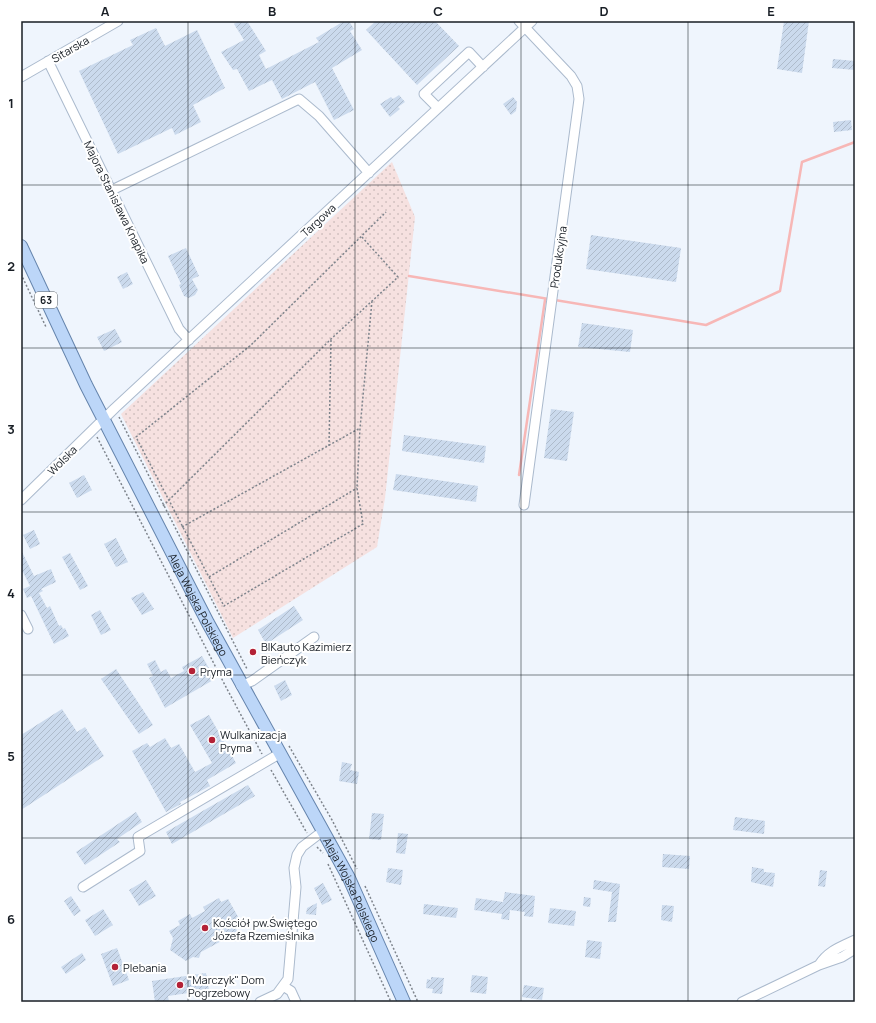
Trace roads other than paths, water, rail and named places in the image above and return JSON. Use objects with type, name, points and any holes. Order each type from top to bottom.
[{"type":"main road","name":"Aleja Wojska Polskiego","points":[[21,246],[86,385],[247,684],[279,754],[349,878],[404,1002]]},
{"type":"street","name":"Sitarska","points":[[21,77],[118,21]]},
{"type":"street","name":"Targowa","points":[[104,419],[483,67],[522,24],[532,21]]},
{"type":"street","name":"Produkcyjna","points":[[522,24],[571,76],[577,86],[579,99],[524,505]]},
{"type":"street","points":[[438,108],[424,94],[469,52],[483,67]]},
{"type":"street","name":"Majora Stanisława Knapika","points":[[48,61],[179,329],[189,340]]},
{"type":"street","points":[[112,190],[299,99],[319,116],[368,173]]},
{"type":"street","name":"Wolska","points":[[21,500],[104,419]]},
{"type":"street","points":[[21,615],[28,629]]},
{"type":"street","points":[[247,684],[314,637]]},
{"type":"street","points":[[83,887],[140,851],[138,837],[279,754]]},
{"type":"street","points":[[260,1002],[277,994],[288,979],[296,887],[294,868],[297,855],[302,847],[323,831]]},
{"type":"street","points":[[819,965],[824,957],[834,950],[855,940]]},
{"type":"street","points":[[743,1002],[819,965],[842,957],[855,950]]},
{"type":"street","points":[[283,986],[291,991],[296,1002]]},
{"type":"waterway","points":[[409,276],[706,325],[780,291],[802,162],[855,142]]},
{"type":"waterway","points":[[519,475],[545,300]]},
{"type":"place","name":"BIKauto Kazimierz Bieńczyk","points":[[253,652]]},
{"type":"place","name":"Pryma","points":[[192,671]]},
{"type":"place","name":"Wulkanizacja Pryma","points":[[212,740]]},
{"type":"place","name":"Kościół pw.Świętego Józefa Rzemieślnika","points":[[205,928]]},
{"type":"place","name":"Plebania","points":[[115,967]]},
{"type":"place","name":"\"Marczyk\" Dom Pogrzebowy","points":[[180,985]]}]
